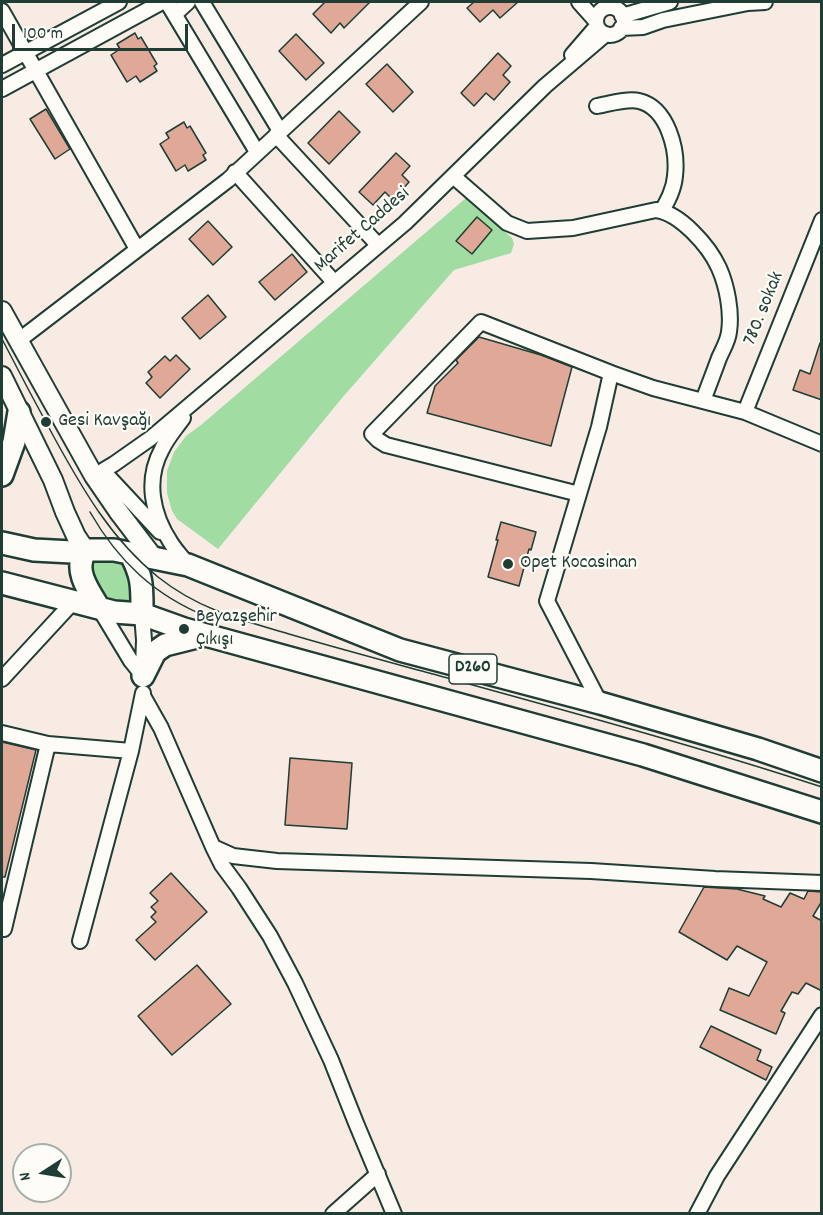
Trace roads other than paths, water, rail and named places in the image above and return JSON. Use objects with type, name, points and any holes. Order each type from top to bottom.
[{"type":"highway","points":[[2,475],[14,442],[19,412]]},
{"type":"highway","points":[[2,543],[34,550],[80,552],[104,549],[130,552],[141,577],[142,614],[114,612],[2,583]]},
{"type":"highway","points":[[80,552],[82,577],[99,608]]},
{"type":"highway","name":"D260","points":[[130,552],[188,565],[400,650],[600,703],[758,749],[822,771]]},
{"type":"highway","name":"D260","points":[[142,614],[184,629],[643,755],[822,812]]},
{"type":"highway","points":[[143,686],[155,652],[165,645],[206,635]]},
{"type":"main road","points":[[2,311],[118,511],[153,557]]},
{"type":"main road","points":[[2,380],[53,480],[76,536],[80,552]]},
{"type":"street","points":[[2,65],[119,2]]},
{"type":"street","points":[[2,89],[162,2]]},
{"type":"street","points":[[188,2],[171,8],[257,152]]},
{"type":"street","points":[[202,2],[278,133],[378,244]]},
{"type":"street","points":[[18,340],[228,180],[420,2]]},
{"type":"street","points":[[579,2],[600,27],[615,34],[615,14]]},
{"type":"street","points":[[615,14],[646,2]]},
{"type":"street","points":[[600,27],[599,13],[615,14],[670,2]]},
{"type":"street","points":[[615,14],[643,27],[663,20],[748,3],[765,2]]},
{"type":"street","points":[[2,11],[137,249]]},
{"type":"street","name":"Marifet Caddesi","points":[[199,397],[378,244],[405,224],[545,87],[600,27]]},
{"type":"street","points":[[597,106],[633,100],[640,101],[652,107],[660,116],[674,147],[676,167],[672,189],[662,211]]},
{"type":"street","points":[[235,172],[334,282]]},
{"type":"street","points":[[453,176],[507,223],[527,231],[573,228],[662,211],[672,215],[685,226],[709,252],[719,269],[730,317],[725,346],[703,402]]},
{"type":"street","name":"780. sokak","points":[[745,412],[822,220]]},
{"type":"street","points":[[579,494],[386,445],[372,434],[481,322],[611,373],[654,388],[745,412],[822,444]]},
{"type":"street","points":[[600,703],[547,601],[599,427],[611,373]]},
{"type":"street","points":[[188,565],[170,542],[98,473],[151,438],[199,397]]},
{"type":"street","points":[[170,542],[154,508],[152,491],[155,466],[165,442],[199,397]]},
{"type":"street","points":[[2,679],[74,601]]},
{"type":"street","points":[[99,608],[131,661],[143,686],[222,865],[270,936],[291,975],[331,1060],[394,1214]]},
{"type":"street","points":[[80,941],[131,751],[143,686],[142,614]]},
{"type":"street","points":[[2,733],[48,744],[131,751]]},
{"type":"street","points":[[4,929],[48,744]]},
{"type":"street","points":[[213,847],[233,856],[277,861],[591,871],[822,883]]},
{"type":"street","points":[[697,1214],[717,1176],[822,1014]]},
{"type":"street","points":[[333,1214],[378,1174]]},
{"type":"tram line","points":[[2,339],[66,458],[113,531],[126,547],[158,577],[189,597],[220,612],[254,624],[623,727],[822,787]]},
{"type":"tram line","points":[[90,512],[113,546],[140,575],[171,599],[208,617]]},
{"type":"place","name":"Gesi Kavşağı","points":[[46,422]]},
{"type":"place","name":"Opet Kocasinan","points":[[508,564]]},
{"type":"place","name":"Beyazşehir Çıkışı","points":[[184,629]]}]
